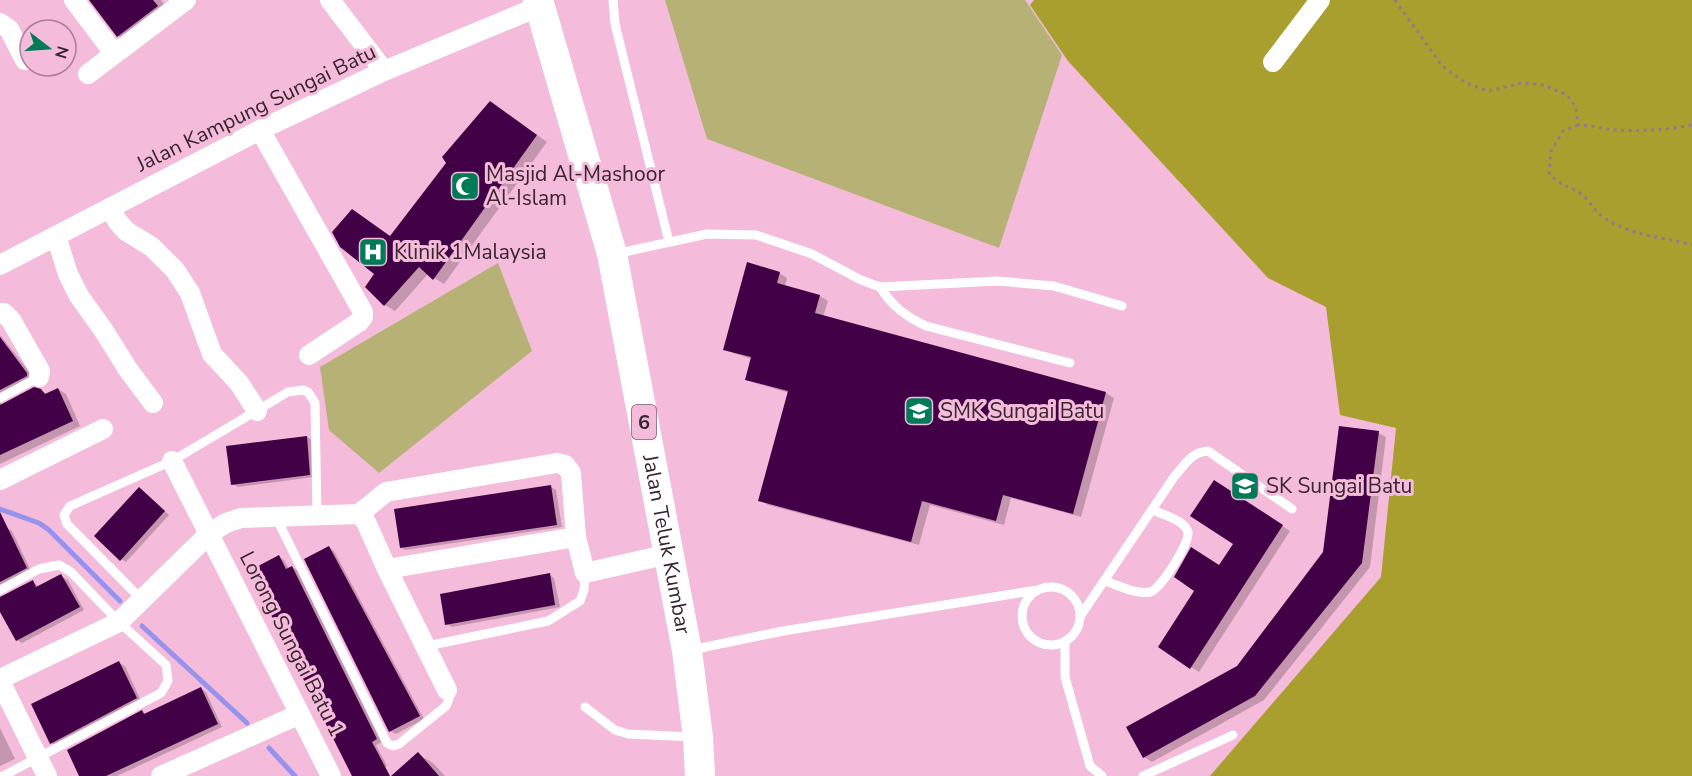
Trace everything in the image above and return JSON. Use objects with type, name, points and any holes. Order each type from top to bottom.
[{"type":"main road","name":"Jalan Teluk Kumbar","points":[[539,3],[612,254],[687,651],[698,737],[700,776]]},
{"type":"street","points":[[74,0],[114,53]]},
{"type":"street","points":[[88,74],[184,0]]},
{"type":"street","points":[[330,0],[384,71]]},
{"type":"street","points":[[1273,63],[1320,0]]},
{"type":"street","name":"Jalan Kampung Sungai Batu","points":[[0,265],[260,130],[384,71],[539,3]]},
{"type":"street","points":[[0,22],[9,29],[18,46]]},
{"type":"street","points":[[260,130],[363,312],[363,317],[359,322],[309,355]]},
{"type":"street","points":[[110,208],[126,231],[152,247],[175,270],[190,293],[212,354],[240,383],[257,411]]},
{"type":"street","points":[[56,236],[68,274],[79,296],[104,330],[126,368],[153,403]]},
{"type":"street","points":[[0,313],[11,320],[40,371],[39,377]]},
{"type":"street","points":[[0,480],[103,429]]},
{"type":"street","name":"Lorong Sungai Batu 1","points":[[172,461],[331,776]]},
{"type":"street","points":[[42,767],[0,680],[119,622],[210,533],[241,518],[359,514],[386,492],[557,463],[565,465],[571,473],[576,537],[585,573],[669,554]]},
{"type":"street","points":[[359,514],[366,522],[447,690]]},
{"type":"street","points":[[387,569],[576,537]]},
{"type":"street","points":[[161,776],[300,714]]},
{"type":"lane","points":[[613,0],[615,24],[669,243]]},
{"type":"lane","points":[[612,254],[706,234],[756,235],[812,254],[861,280],[880,287],[997,281],[1054,286],[1122,306]]},
{"type":"lane","points":[[880,287],[905,316],[926,326],[1070,363]]},
{"type":"lane","points":[[0,398],[39,377]]},
{"type":"lane","points":[[141,599],[67,524],[64,515],[69,506],[172,461],[288,392],[296,390],[303,390],[312,396],[315,403],[317,514]]},
{"type":"lane","points":[[1038,590],[1029,596],[1024,605],[1022,615],[1028,634],[1036,642],[1045,645],[1055,646],[1065,642],[1077,631],[1081,615],[1174,477],[1198,452],[1208,451],[1292,508]]},
{"type":"lane","points":[[1105,580],[1141,593],[1152,592],[1161,584],[1187,541],[1188,531],[1183,524],[1153,510]]},
{"type":"lane","points":[[276,517],[387,743],[393,746],[399,744],[446,706],[449,699],[447,690]]},
{"type":"lane","points":[[0,590],[39,569],[59,565],[71,572],[119,622],[166,665],[168,681],[161,693],[42,767],[3,776]]},
{"type":"lane","points":[[427,646],[548,621],[580,601],[584,590],[585,573]]},
{"type":"lane","points":[[687,651],[783,631],[1047,587],[1057,587],[1074,597],[1081,615]]},
{"type":"lane","points":[[1065,642],[1065,676],[1090,766],[1102,776]]},
{"type":"lane","points":[[585,706],[615,730],[628,734],[698,737]]},
{"type":"lane","points":[[1143,776],[1233,735]]},
{"type":"path","points":[[1395,0],[1442,66],[1466,83],[1488,92],[1522,83],[1543,85],[1567,95],[1576,107],[1578,125]]},
{"type":"path","points":[[1692,125],[1670,129],[1607,129],[1578,125],[1563,131],[1551,151],[1549,173],[1557,183],[1580,193],[1602,216],[1627,229],[1652,238],[1692,245]]},
{"type":"shaded area","points":[[665,0],[1025,0],[1062,55],[999,248],[707,139]]},
{"type":"shaded area","points":[[1034,0],[1692,0],[1692,776],[1210,776],[1381,577],[1396,428],[1340,415],[1326,307],[1268,278],[1068,61],[1030,5]]},
{"type":"shaded area","points":[[498,263],[532,351],[379,473],[329,430],[320,367]]},
{"type":"building","points":[[89,0],[153,0],[158,6],[117,37]]},
{"type":"building","name":"Masjid Al-Mashoor Al-Islam","points":[[490,101],[537,135],[433,280],[419,267],[384,306],[365,287],[374,274],[340,247],[332,232],[352,209],[390,236],[446,163],[442,157]]},
{"type":"building","points":[[747,262],[780,272],[777,283],[820,295],[815,313],[1106,392],[1073,514],[1003,495],[996,521],[922,501],[911,542],[758,501],[788,391],[745,380],[751,357],[723,350]]},
{"type":"building","points":[[0,337],[27,376],[0,390]]},
{"type":"building","points":[[34,387],[41,389],[45,394],[58,388],[73,421],[0,455],[0,405]]},
{"type":"building","points":[[1339,426],[1379,431],[1362,563],[1255,696],[1143,758],[1126,727],[1237,666],[1323,552]]},
{"type":"building","points":[[307,436],[310,475],[231,485],[226,446]]},
{"type":"building","points":[[1214,480],[1283,525],[1190,669],[1158,647],[1194,591],[1174,577],[1191,547],[1219,565],[1233,544],[1190,516]]},
{"type":"building","points":[[551,485],[557,525],[400,548],[394,509]]},
{"type":"building","points":[[139,487],[165,511],[120,561],[94,536]]},
{"type":"building","points":[[0,512],[27,568],[0,582]]},
{"type":"building","points":[[329,546],[420,716],[389,732],[304,559]]},
{"type":"building","points":[[279,555],[286,569],[292,566],[377,739],[372,742],[390,776],[352,776],[249,571]]},
{"type":"building","points":[[550,573],[555,605],[445,625],[440,594]]},
{"type":"building","points":[[61,574],[80,607],[16,641],[0,612],[0,597],[33,580],[36,587]]},
{"type":"building","points":[[119,661],[137,698],[50,744],[31,704]]},
{"type":"building","points":[[201,687],[218,724],[106,776],[79,776],[67,750],[142,710],[144,714]]},
{"type":"building","points":[[418,752],[439,776],[391,776]]},
{"type":"waterway","points":[[0,509],[39,523],[49,530],[120,601]]},
{"type":"waterway","points":[[142,626],[247,723]]},
{"type":"waterway","points":[[269,748],[295,776]]},
{"type":"place","name":"Masjid Al-Mashoor Al-Islam","points":[[465,186]]},
{"type":"place","name":"Klinik 1Malaysia","points":[[373,252]]},
{"type":"place","name":"SMK Sungai Batu","points":[[919,411]]},
{"type":"place","name":"SK Sungai Batu","points":[[1245,486]]}]
